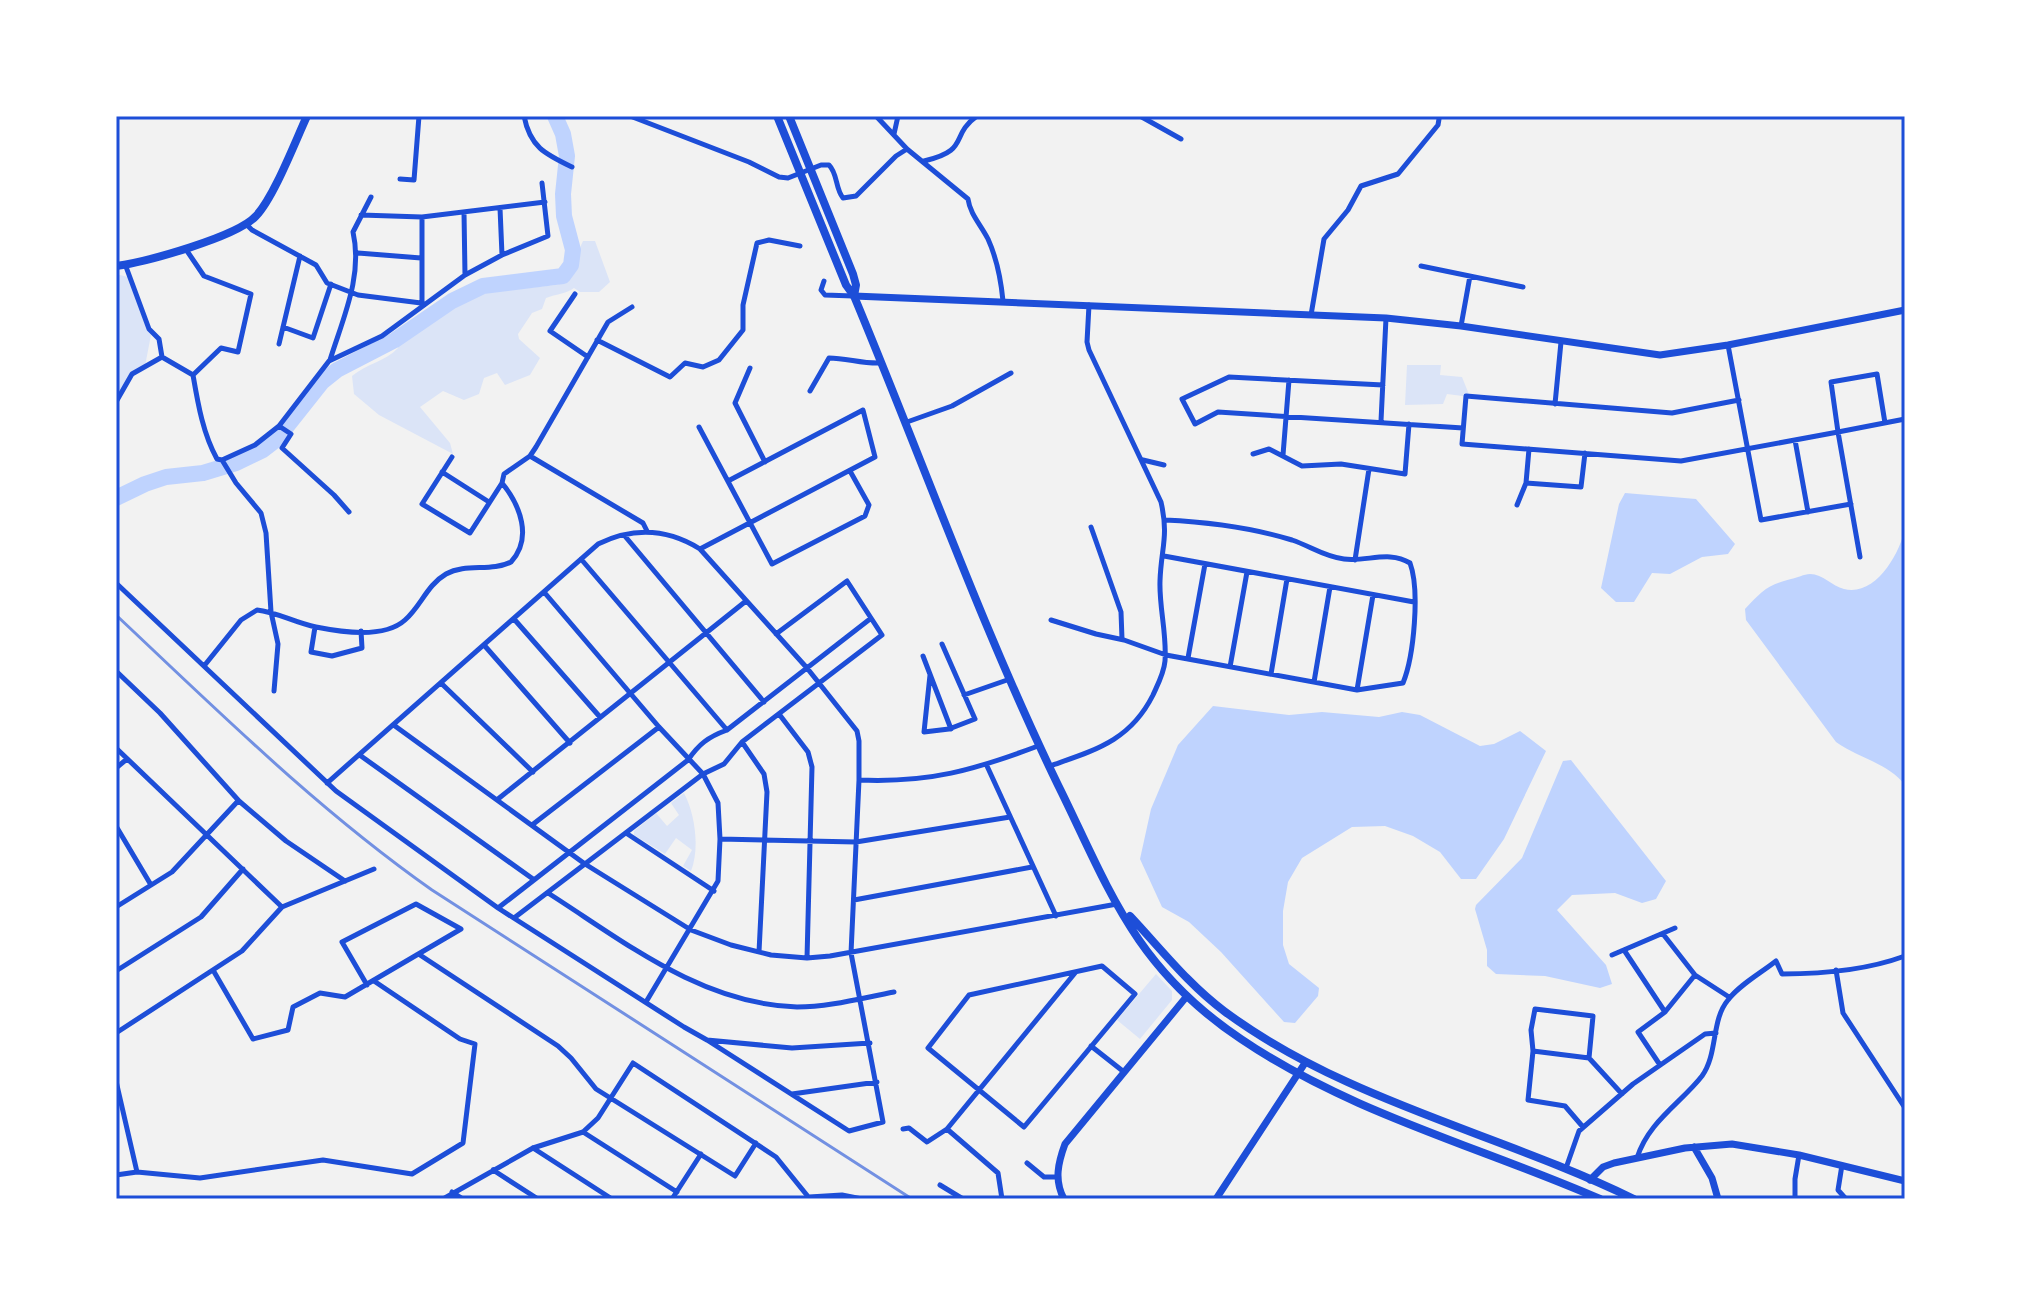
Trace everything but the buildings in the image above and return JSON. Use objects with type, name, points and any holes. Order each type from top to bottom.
[{"type":"main road","points":[[121,265],[185,248],[246,224],[262,208],[307,116]]},
{"type":"main road","points":[[777,116],[846,285],[854,296],[907,422],[1038,746],[1100,874],[1138,939],[1187,996],[1242,1040],[1298,1074],[1600,1199]]},
{"type":"main road","points":[[789,116],[853,274],[856,285],[854,296]]},
{"type":"main road","points":[[1118,904],[1180,972],[1223,1010],[1305,1063],[1634,1199]]},
{"type":"street","points":[[400,179],[414,180],[419,116]]},
{"type":"street","points":[[524,116],[527,133],[534,143],[546,154],[572,167]]},
{"type":"street","points":[[630,116],[749,162],[779,177],[788,178],[829,165],[834,170],[839,193],[849,199],[907,149]]},
{"type":"street","points":[[876,116],[907,149],[968,199],[970,210],[989,241],[997,263],[1003,301]]},
{"type":"street","points":[[894,135],[898,116]]},
{"type":"street","points":[[923,162],[943,157],[954,150],[969,122],[977,116]]},
{"type":"street","points":[[1140,116],[1181,139]]},
{"type":"street","points":[[1311,315],[1319,256],[1329,230],[1348,210],[1361,186],[1398,174],[1438,125],[1439,119]]},
{"type":"street","points":[[329,361],[382,336],[465,275],[548,236],[542,183]]},
{"type":"street","points":[[193,375],[199,410],[210,448],[217,459],[222,460],[255,445],[279,426],[329,361],[351,292],[358,253],[353,232],[371,197]]},
{"type":"street","points":[[361,215],[422,217],[545,202]]},
{"type":"street","points":[[500,208],[502,255]]},
{"type":"street","points":[[464,212],[465,275]]},
{"type":"street","points":[[422,217],[422,304]]},
{"type":"street","points":[[246,224],[316,265],[327,283],[351,292],[422,304]]},
{"type":"street","points":[[597,340],[670,377],[685,363],[703,367],[719,360],[743,330],[743,305],[757,243],[769,240],[800,246]]},
{"type":"street","points":[[185,248],[204,276],[251,294],[238,352],[221,348],[193,375]]},
{"type":"street","points":[[358,253],[421,258]]},
{"type":"street","points":[[279,344],[300,256]]},
{"type":"street","points":[[121,265],[149,329],[159,339],[162,357]]},
{"type":"street","points":[[1421,266],[1523,287]]},
{"type":"street","points":[[1461,326],[1470,276]]},
{"type":"street","points":[[824,281],[821,290],[825,295],[1386,318],[1660,355],[1728,345],[1905,310]]},
{"type":"street","points":[[283,327],[313,338],[331,284]]},
{"type":"street","points":[[575,294],[550,331],[588,357]]},
{"type":"street","points":[[1049,766],[1098,748],[1124,733],[1148,705],[1159,683],[1166,655],[1160,580],[1165,520],[1161,502],[1089,350],[1089,305]]},
{"type":"street","points":[[452,457],[422,504],[470,533],[502,483],[504,474],[530,456],[608,322],[632,307]]},
{"type":"street","points":[[1381,421],[1386,318]]},
{"type":"street","points":[[1555,404],[1561,342]]},
{"type":"street","points":[[1728,345],[1761,520],[1851,504]]},
{"type":"street","points":[[162,357],[193,375]]},
{"type":"street","points":[[116,402],[132,374],[162,357]]},
{"type":"street","points":[[810,391],[829,358],[846,358],[867,364],[882,363]]},
{"type":"street","points":[[750,368],[735,403],[765,462]]},
{"type":"street","points":[[907,422],[952,406],[1011,373]]},
{"type":"street","points":[[1860,557],[1831,382],[1877,374],[1885,423]]},
{"type":"street","points":[[1383,385],[1229,377],[1182,399],[1195,424],[1218,412],[1463,428]]},
{"type":"street","points":[[1283,455],[1289,380]]},
{"type":"street","points":[[1739,400],[1672,413],[1466,396],[1462,444],[1681,461],[1905,419]]},
{"type":"street","points":[[700,549],[875,457],[863,410],[728,481]]},
{"type":"street","points":[[1253,454],[1269,449],[1302,466],[1341,464],[1405,474],[1409,424]]},
{"type":"street","points":[[279,426],[291,434],[282,448],[349,512]]},
{"type":"street","points":[[699,427],[772,564],[865,516],[869,505],[850,471]]},
{"type":"street","points":[[1795,440],[1808,512]]},
{"type":"street","points":[[1517,505],[1526,483],[1529,449]]},
{"type":"street","points":[[1526,483],[1581,487],[1585,453]]},
{"type":"street","points":[[530,456],[643,523],[647,531]]},
{"type":"street","points":[[222,460],[261,513],[269,563],[271,612],[278,644],[274,691]]},
{"type":"street","points":[[1142,460],[1164,465]]},
{"type":"street","points":[[1355,560],[1369,469]]},
{"type":"street","points":[[442,472],[489,502]]},
{"type":"street","points":[[204,666],[241,620],[257,610],[315,627],[381,631],[406,620],[432,585],[454,570],[491,568],[511,562],[523,545],[524,535],[509,491],[502,483]]},
{"type":"street","points":[[1051,620],[1122,639],[1166,655],[1357,690],[1403,683],[1413,643],[1413,572],[1410,563],[1393,556],[1355,560],[1324,555],[1293,540],[1194,522],[1165,520]]},
{"type":"street","points":[[1091,527],[1121,612],[1122,639]]},
{"type":"street","points":[[116,583],[327,783],[498,908],[849,1131],[883,1122],[851,953],[859,780],[857,731],[807,668],[700,549],[681,537],[647,531],[598,544],[327,783]]},
{"type":"street","points":[[624,535],[764,702]]},
{"type":"street","points":[[1164,556],[1414,602]]},
{"type":"street","points":[[581,559],[727,730]]},
{"type":"street","points":[[1188,658],[1205,564]]},
{"type":"street","points":[[1230,667],[1247,572]]},
{"type":"street","points":[[1271,674],[1287,579]]},
{"type":"street","points":[[514,918],[703,774],[724,764],[742,742],[882,635],[847,581],[776,634]]},
{"type":"street","points":[[1314,682],[1330,587]]},
{"type":"street","points":[[544,592],[703,774],[718,803],[718,881],[646,1002]]},
{"type":"street","points":[[1357,690],[1373,595]]},
{"type":"street","points":[[498,799],[746,601]]},
{"type":"street","points":[[514,619],[600,718]]},
{"type":"street","points":[[498,908],[688,760],[698,745],[727,730],[870,619]]},
{"type":"street","points":[[315,627],[311,652],[332,656],[362,648],[361,631]]},
{"type":"street","points":[[930,675],[924,732],[951,729],[975,719],[942,644]]},
{"type":"street","points":[[484,645],[570,743]]},
{"type":"street","points":[[923,656],[951,729]]},
{"type":"street","points":[[116,671],[160,713],[239,801],[286,841],[345,881]]},
{"type":"street","points":[[964,695],[1010,679]]},
{"type":"street","points":[[442,684],[533,772]]},
{"type":"street","points":[[779,714],[808,752],[812,767],[807,958]]},
{"type":"street","points":[[395,726],[585,864],[691,930],[717,941],[759,952],[807,958],[851,953],[1118,904]]},
{"type":"street","points":[[532,825],[659,727]]},
{"type":"street","points":[[742,742],[764,774],[767,792],[759,952]]},
{"type":"street","points":[[859,780],[940,777],[987,766],[1038,746]]},
{"type":"street","points":[[116,748],[282,907]]},
{"type":"street","points":[[361,756],[533,879]]},
{"type":"street","points":[[116,768],[127,759]]},
{"type":"street","points":[[987,766],[1056,916]]},
{"type":"street","points":[[116,907],[172,872],[239,801]]},
{"type":"street","points":[[720,839],[856,842],[1010,817]]},
{"type":"street","points":[[116,826],[119,839],[151,885]]},
{"type":"street","points":[[626,833],[714,891]]},
{"type":"street","points":[[854,900],[1032,867]]},
{"type":"street","points":[[116,971],[201,917],[243,869]]},
{"type":"street","points":[[116,1033],[242,951],[282,907],[374,869]]},
{"type":"street","points":[[548,893],[667,969],[718,992],[797,1007],[894,992]]},
{"type":"street","points":[[213,970],[253,1039],[288,1030],[293,1007],[320,993],[345,997],[367,985],[420,955],[461,929],[416,904],[342,942],[367,985]]},
{"type":"street","points":[[1612,955],[1675,928]]},
{"type":"street","points":[[1663,934],[1695,975],[1729,997]]},
{"type":"street","points":[[1624,950],[1665,1012]]},
{"type":"street","points":[[420,955],[558,1046],[596,1089],[610,1099],[735,1176],[756,1143]]},
{"type":"street","points":[[1637,1158],[1641,1147],[1670,1107],[1702,1075],[1729,997],[1776,961],[1782,974],[1866,966],[1905,956]]},
{"type":"street","points":[[1102,966],[1135,994],[1091,1046],[1024,1127],[928,1048],[969,995],[1102,966]]},
{"type":"street","points":[[1836,970],[1843,1013],[1905,1108]]},
{"type":"street","points":[[903,1129],[909,1128],[927,1142],[947,1129],[1076,971]]},
{"type":"street","points":[[1660,1065],[1638,1032],[1665,1012],[1695,975]]},
{"type":"street","points":[[116,1175],[137,1172],[200,1178],[323,1160],[412,1174],[463,1143],[475,1044],[460,1039],[374,981]]},
{"type":"street","points":[[1064,1199],[1057,1177],[1065,1144],[1187,996]]},
{"type":"street","points":[[1583,1127],[1565,1106],[1528,1100],[1535,1009],[1593,1016],[1589,1058]]},
{"type":"street","points":[[1566,1169],[1583,1127],[1660,1065],[1705,1034],[1716,1033]]},
{"type":"street","points":[[707,1040],[792,1048],[870,1043]]},
{"type":"street","points":[[1091,1046],[1124,1072]]},
{"type":"street","points":[[1533,1051],[1589,1058],[1622,1094]]},
{"type":"street","points":[[443,1199],[533,1148],[583,1132],[598,1118],[633,1063],[776,1157],[810,1198],[842,1195],[862,1199]]},
{"type":"street","points":[[1216,1199],[1305,1063]]},
{"type":"street","points":[[116,1081],[137,1172]]},
{"type":"street","points":[[791,1094],[877,1082]]},
{"type":"street","points":[[947,1129],[998,1173],[1002,1199]]},
{"type":"street","points":[[583,1132],[677,1192]]},
{"type":"street","points":[[1590,1180],[1603,1167],[1637,1158],[1694,1147],[1732,1144],[1799,1155],[1905,1181]]},
{"type":"street","points":[[1694,1147],[1712,1178],[1718,1199]]},
{"type":"street","points":[[533,1148],[612,1199]]},
{"type":"street","points":[[672,1199],[701,1154]]},
{"type":"street","points":[[1795,1199],[1799,1155]]},
{"type":"street","points":[[1027,1163],[1044,1177],[1057,1177]]},
{"type":"street","points":[[1842,1165],[1838,1192],[1846,1199]]},
{"type":"street","points":[[493,1170],[538,1199]]},
{"type":"street","points":[[940,1185],[963,1199]]},
{"type":"street","points":[[452,1192],[463,1199]]},
{"type":"shaded area","points":[[583,241],[595,241],[610,282],[599,292],[580,292],[574,288],[546,298],[542,309],[532,313],[518,334],[519,339],[540,358],[530,375],[505,385],[497,373],[484,378],[479,394],[464,400],[443,391],[420,407],[450,443],[453,454],[379,415],[354,394],[352,376],[388,356],[398,348],[397,344],[458,304],[483,292],[557,285],[565,281],[574,272]]},
{"type":"shaded area","points":[[116,274],[128,277],[151,335],[145,366],[130,374],[116,400]]},
{"type":"shaded area","points":[[1407,365],[1441,365],[1440,375],[1462,377],[1470,397],[1447,394],[1443,404],[1405,405]]},
{"type":"shaded area","points":[[684,793],[695,831],[691,871],[683,866],[692,850],[676,838],[665,854],[634,835],[634,831],[656,813],[667,826],[679,815],[671,803]]},
{"type":"shaded area","points":[[1156,974],[1172,991],[1172,1000],[1140,1039],[1117,1020]]},
{"type":"water","points":[[1625,493],[1696,499],[1735,544],[1728,554],[1702,557],[1670,574],[1652,573],[1634,602],[1616,602],[1601,588],[1619,504]]},
{"type":"water","points":[[1905,528],[1905,785],[1890,771],[1836,742],[1746,620],[1745,609],[1770,586],[1808,574],[1844,589],[1855,590],[1866,586],[1876,580],[1892,561]]},
{"type":"water","points":[[1213,706],[1289,715],[1322,712],[1379,717],[1402,712],[1420,715],[1480,746],[1494,744],[1520,731],[1546,751],[1504,839],[1476,879],[1461,879],[1440,852],[1413,836],[1385,826],[1352,827],[1302,858],[1288,882],[1283,911],[1283,945],[1289,964],[1319,988],[1318,996],[1295,1023],[1284,1022],[1221,952],[1189,922],[1162,907],[1140,859],[1151,809],[1178,745]]},
{"type":"water","points":[[1571,760],[1666,881],[1656,899],[1642,903],[1615,893],[1572,895],[1557,910],[1606,965],[1612,984],[1600,988],[1545,976],[1496,974],[1487,966],[1487,950],[1475,909],[1522,858],[1563,761]]},
{"type":"waterway","points":[[116,498],[166,477],[203,473],[236,463],[263,450],[276,440],[322,382],[337,370],[395,340],[452,301],[483,286],[563,276],[571,265],[573,250],[564,216],[567,156],[563,134],[555,116]]},
{"type":"railway","points":[[116,615],[308,793],[432,890],[912,1199]]}]
